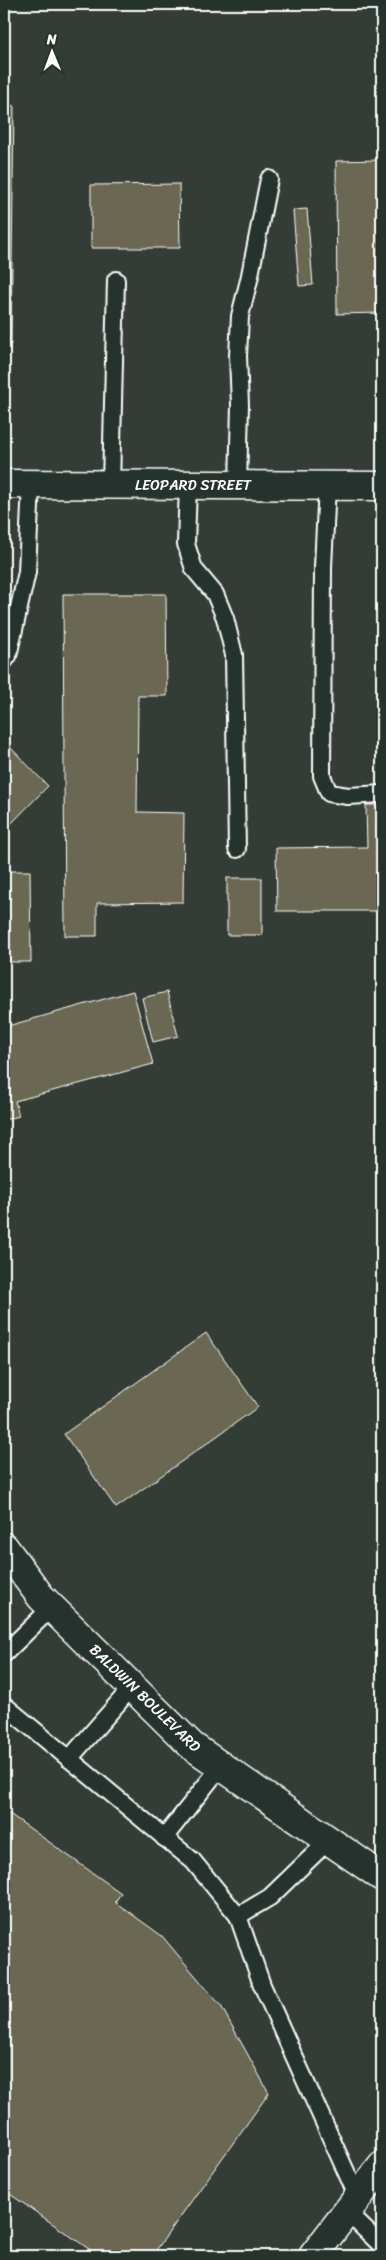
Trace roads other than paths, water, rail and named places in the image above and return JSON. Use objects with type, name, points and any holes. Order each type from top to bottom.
[{"type":"main road","name":"LEOPARD STREET","points":[[4,484],[382,486]]},
{"type":"main road","name":"BALDWIN BOULEVARD","points":[[4,1547],[41,1596],[192,1746],[382,1877]]},
{"type":"main road","points":[[313,2256],[382,2166]]},
{"type":"lane","points":[[238,485],[240,405],[238,356],[240,316],[269,179]]},
{"type":"lane","points":[[111,484],[116,280]]},
{"type":"lane","points":[[4,661],[8,656],[27,572],[31,484]]},
{"type":"lane","points":[[188,485],[186,544],[194,569],[215,594],[225,618],[234,655],[237,850]]},
{"type":"lane","points":[[327,485],[323,567],[322,776],[329,793],[348,796],[382,794]]},
{"type":"lane","points":[[4,1654],[52,1607]]},
{"type":"lane","points":[[69,1759],[132,1687]]},
{"type":"lane","points":[[4,1705],[192,1862],[238,1916],[262,1985],[352,2205],[382,2246]]},
{"type":"lane","points":[[164,1838],[221,1766]]},
{"type":"lane","points":[[238,1916],[270,1897],[329,1840]]}]
